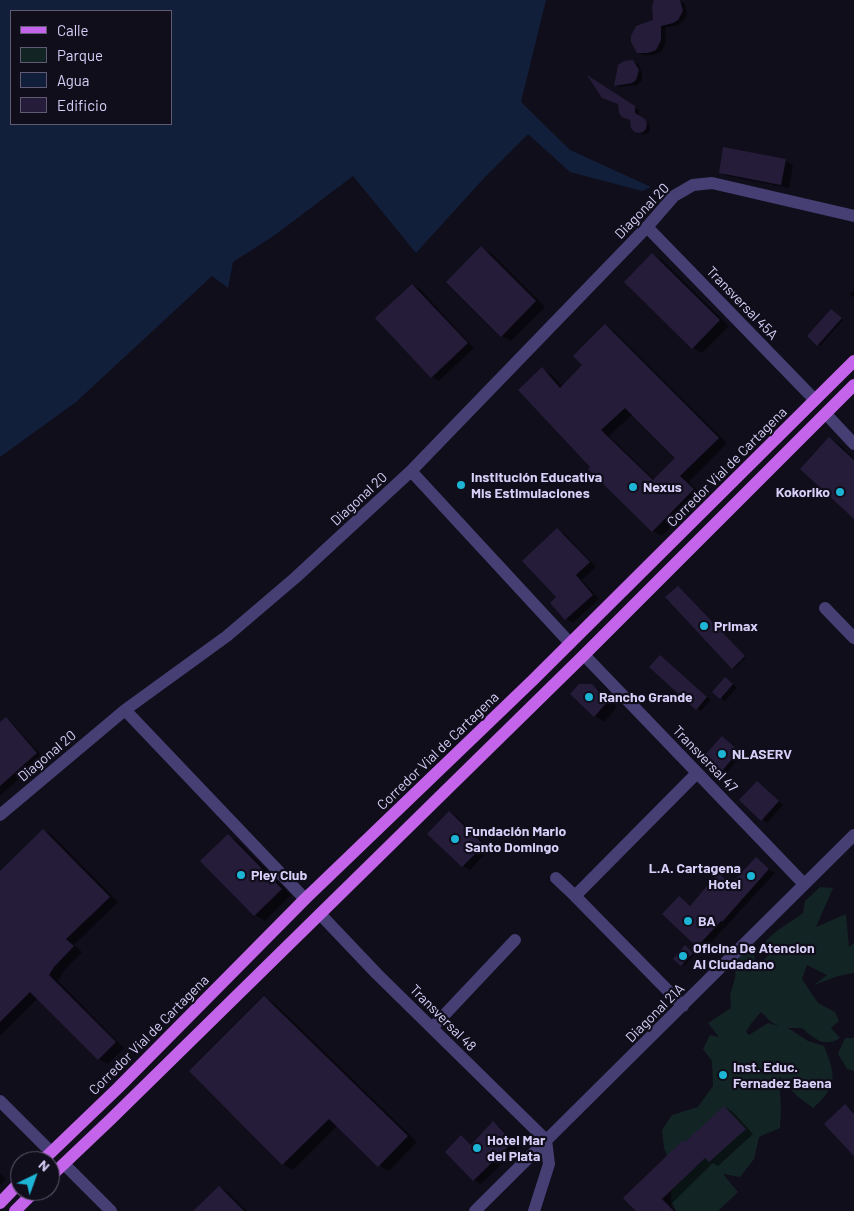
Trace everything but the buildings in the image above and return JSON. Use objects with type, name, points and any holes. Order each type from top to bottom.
[{"type":"main road","name":"Corredor Vial de Cartagena","points":[[51,1151],[118,1088],[305,899],[570,644],[854,362]]},
{"type":"main road","points":[[60,1168],[584,655],[854,385]]},
{"type":"main road","points":[[0,1204],[10,1193]]},
{"type":"main road","points":[[15,1211],[25,1201]]},
{"type":"street","name":"Diagonal 20","points":[[0,815],[125,710],[227,636],[294,578],[411,471],[647,227],[674,196],[692,185],[712,183],[854,216]]},
{"type":"street","name":"Transversal 45A","points":[[647,227],[815,400]]},
{"type":"street","points":[[826,414],[854,444]]},
{"type":"street","points":[[411,471],[570,644]]},
{"type":"street","points":[[825,608],[854,638]]},
{"type":"street","name":"Transversal 47","points":[[584,655],[804,884]]},
{"type":"street","points":[[125,710],[305,899]]},
{"type":"street","points":[[575,896],[697,773]]},
{"type":"street","name":"Diagonal 21A","points":[[475,1211],[854,835]]},
{"type":"street","points":[[556,878],[683,1006]]},
{"type":"street","name":"Transversal 48","points":[[320,914],[377,974],[546,1140]]},
{"type":"street","points":[[432,1028],[515,940]]},
{"type":"street","points":[[0,1101],[42,1151]]},
{"type":"street","points":[[534,1211],[549,1164],[546,1140]]},
{"type":"street","points":[[64,1164],[111,1211]]},
{"type":"green space","points":[[820,887],[833,888],[816,927],[846,914],[849,947],[854,943],[854,973],[838,976],[814,985],[827,975],[807,965],[802,979],[818,1003],[835,1012],[839,1021],[831,1028],[840,1038],[835,1041],[825,1042],[815,1039],[802,1028],[788,1028],[808,1041],[824,1046],[831,1065],[831,1087],[813,1108],[797,1096],[779,1076],[780,1128],[759,1137],[754,1159],[740,1177],[723,1174],[738,1192],[718,1211],[676,1211],[671,1201],[671,1166],[664,1148],[662,1130],[672,1115],[698,1107],[713,1086],[712,1061],[703,1049],[710,1035],[719,1037],[708,1023],[731,1008],[730,995],[735,978],[736,961],[743,952],[754,954],[756,967],[770,954],[766,941],[803,913],[805,901]],"holes":[[[761,1012],[771,1022],[779,1026],[768,1023],[749,1035],[746,1032]]]},
{"type":"green space","points":[[845,1038],[854,1038],[854,1071],[847,1069],[838,1054]]},
{"type":"water","points":[[0,0],[546,0],[521,102],[570,150],[651,187],[642,191],[570,172],[528,134],[485,177],[416,253],[353,176],[275,235],[233,262],[228,288],[212,276],[76,402],[0,457]]},
{"type":"place","name":"Institución Educativa Mis Estimulaciones","points":[[461,485]]},
{"type":"place","name":"Nexus","points":[[633,487]]},
{"type":"place","name":"Kokoriko","points":[[840,492]]},
{"type":"place","name":"Primax","points":[[704,626]]},
{"type":"place","name":"Rancho Grande","points":[[589,697]]},
{"type":"place","name":"NLASERV","points":[[722,754]]},
{"type":"place","name":"Fundación Mario Santo Domingo","points":[[455,839]]},
{"type":"place","name":"Pley Club","points":[[241,875]]},
{"type":"place","name":"L.A. Cartagena Hotel","points":[[751,876]]},
{"type":"place","name":"BA","points":[[688,921]]},
{"type":"place","name":"Oficina De Atencion Al Ciudadano","points":[[683,956]]},
{"type":"place","name":"Inst. Educ. Fernadez Baena","points":[[723,1075]]},
{"type":"place","name":"Hotel Mar del Plata","points":[[477,1148]]}]
